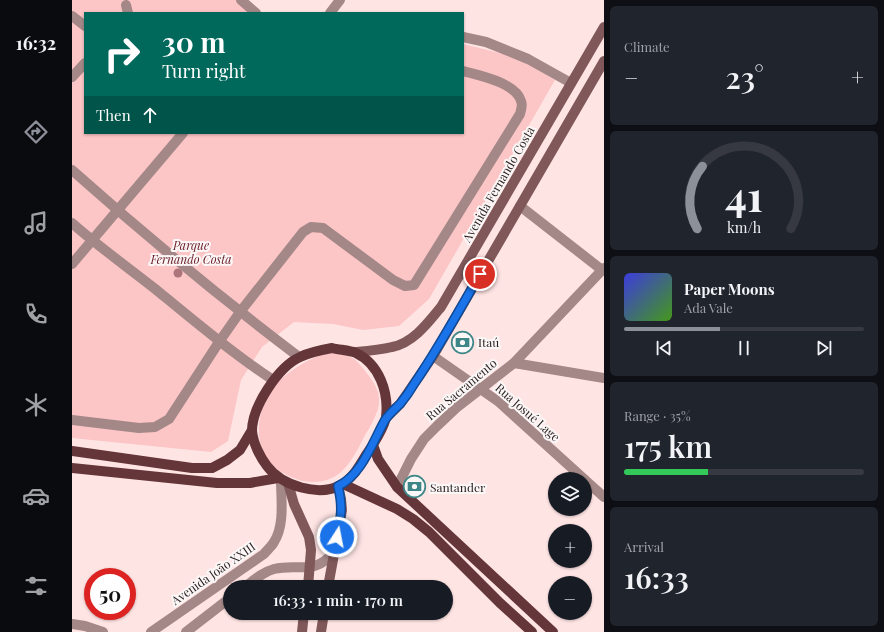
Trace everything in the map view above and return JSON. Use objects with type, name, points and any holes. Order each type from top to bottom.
[{"type":"main road","name":"Avenida Fernando Costa","points":[[355,352],[393,347],[407,341],[425,326],[441,307],[604,27]]},
{"type":"main road","points":[[252,430],[255,445],[267,466],[283,480],[300,488],[325,489],[341,485],[352,475],[373,445],[386,418],[404,398],[433,356],[604,61]]},
{"type":"main road","points":[[72,451],[192,468],[212,468],[227,460],[240,450],[252,430],[257,409],[273,380],[286,366],[299,357],[332,348],[355,352],[367,360],[378,374],[385,392],[386,418]]},
{"type":"main road","points":[[373,445],[378,460],[397,487],[553,632]]},
{"type":"main road","points":[[120,472],[122,458]]},
{"type":"main road","points":[[72,468],[217,483],[250,483],[283,480]]},
{"type":"main road","points":[[283,480],[309,536],[312,550],[309,580]]},
{"type":"main road","points":[[329,580],[342,510],[341,485]]},
{"type":"main road","points":[[341,485],[397,510],[413,519],[429,532],[532,632]]},
{"type":"main road","points":[[302,632],[303,620]]},
{"type":"main road","points":[[320,632],[323,620]]},
{"type":"street","points":[[241,0],[255,12]]},
{"type":"street","points":[[331,12],[340,0]]},
{"type":"street","points":[[72,16],[84,25]]},
{"type":"street","points":[[464,37],[486,42],[528,59],[571,83]]},
{"type":"street","points":[[72,77],[84,64]]},
{"type":"street","points":[[72,420],[139,428],[154,427],[169,418],[240,312],[303,232],[311,228],[323,228],[394,280],[405,286],[414,284],[520,114],[522,102],[517,93],[495,80],[464,71]]},
{"type":"street","points":[[72,264],[116,210],[182,134]]},
{"type":"street","points":[[72,170],[116,210],[240,312],[299,357]]},
{"type":"street","points":[[520,206],[603,269]]},
{"type":"street","points":[[72,223],[91,240],[219,342],[273,380]]},
{"type":"street","name":"Rua Sacramento","points":[[397,487],[411,459],[424,439],[436,426],[456,408],[514,362],[603,269]]},
{"type":"street","name":"Rua Josué Lage","points":[[433,356],[499,402],[575,472]]},
{"type":"street","points":[[514,362],[604,378]]},
{"type":"street","name":"Avenida João XXIII","points":[[151,632],[264,554],[275,542],[280,527],[283,480]]},
{"type":"street","name":"Rua Josué Lage","points":[[592,487],[604,497]]},
{"type":"street","points":[[254,580],[264,573],[274,569],[318,566],[327,561],[334,552]]},
{"type":"street","points":[[186,632],[223,603]]},
{"type":"street","points":[[72,624],[85,626],[102,632]]},
{"type":"green space","name":"Parque Fernando Costa","points":[[72,0],[238,0],[252,12],[84,12],[84,134],[464,134],[464,44],[516,57],[555,80],[429,299],[399,326],[363,330],[333,324],[294,322],[262,347],[241,380],[228,441],[211,452],[72,438]]},
{"type":"green space","points":[[328,353],[347,356],[360,364],[376,387],[379,396],[379,406],[374,419],[358,448],[344,469],[339,474],[327,480],[307,482],[284,473],[269,461],[260,444],[259,424],[263,402],[275,385],[301,365]]},
{"type":"place","name":"Itaú","points":[[463,342]]},
{"type":"place","name":"Santander","points":[[415,487]]},
{"type":"route","points":[[337,537],[342,510],[338,486],[343,484],[352,475],[373,445],[386,418],[400,404],[413,386],[433,356],[480,274]]}]
